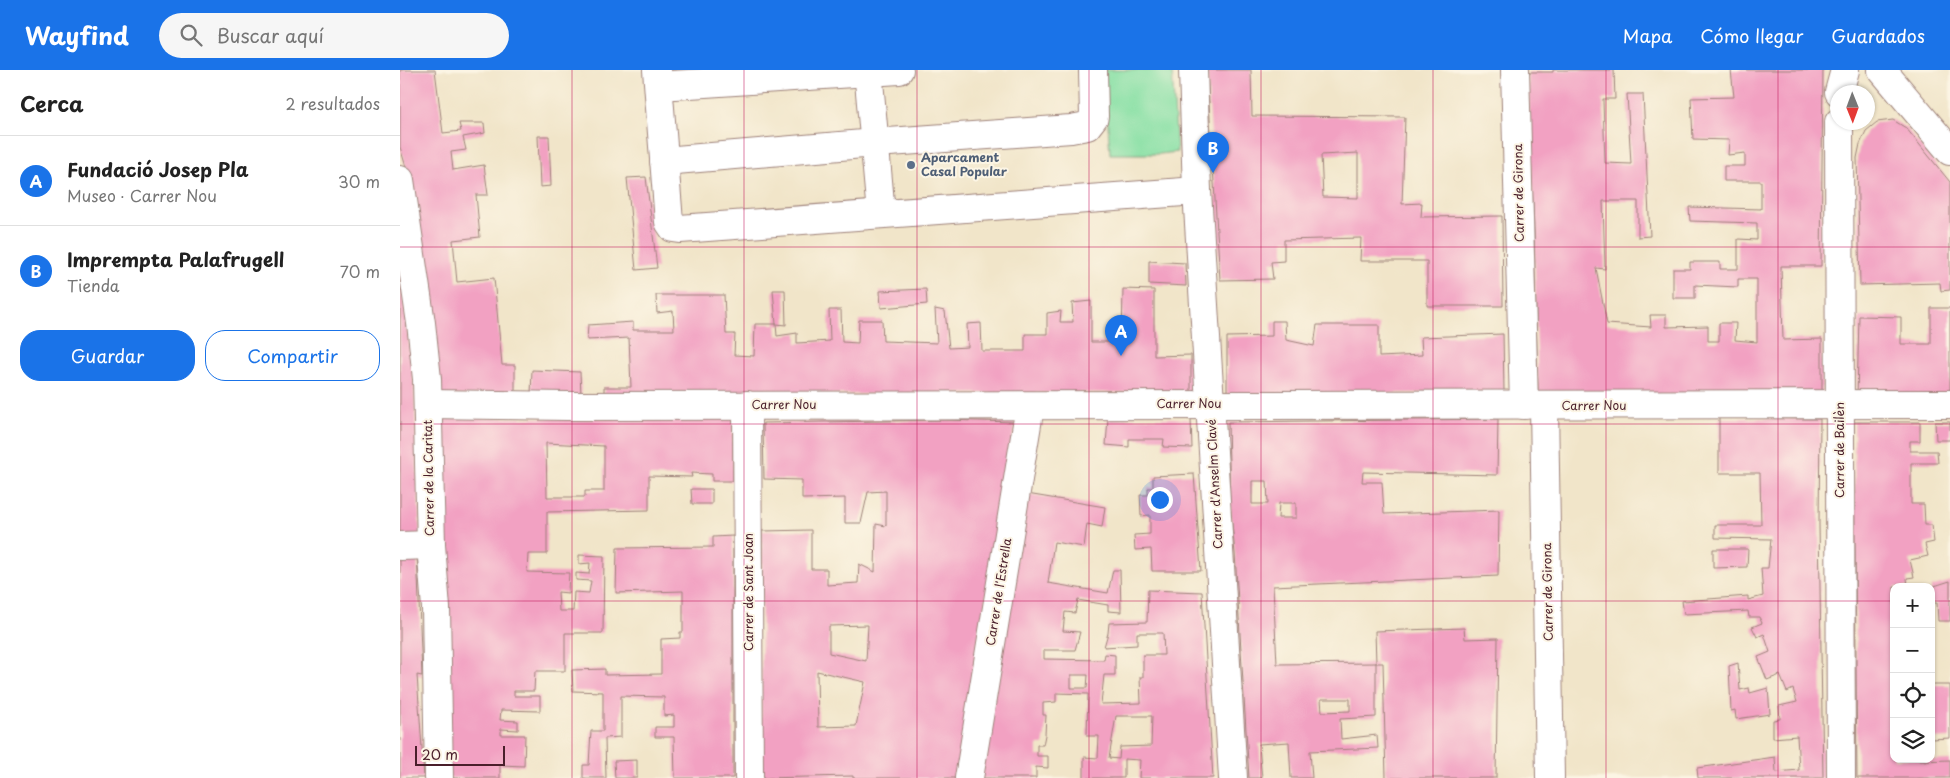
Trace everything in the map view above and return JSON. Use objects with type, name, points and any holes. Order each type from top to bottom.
[{"type":"street","points":[[899,70],[658,78],[669,222],[673,228],[1197,191]]},
{"type":"street","points":[[664,161],[1071,129],[1087,126],[1094,117],[1093,70]]},
{"type":"street","name":"Carrer d'Anselm Clavé","points":[[1192,70],[1197,191],[1233,778]]},
{"type":"street","name":"Carrer de Girona","points":[[1515,70],[1534,405],[1550,778]]},
{"type":"street","points":[[1841,85],[1845,70]]},
{"type":"street","points":[[1882,70],[1950,151]]},
{"type":"street","points":[[868,71],[881,214]]},
{"type":"street","name":"Carrer de Bailèn","points":[[1839,130],[1841,778]]},
{"type":"street","name":"Carrer de la Caritat","points":[[400,180],[421,323],[427,379],[431,545],[436,608],[439,778]]},
{"type":"street","name":"Carrer Nou","points":[[428,404],[1030,406],[1211,404],[1950,404]]},
{"type":"street","name":"Carrer de Sant Joan","points":[[747,405],[749,778]]},
{"type":"street","name":"Carrer de l'Estrella","points":[[969,778],[1030,406]]},
{"type":"street","points":[[400,546],[431,545]]},
{"type":"green space","points":[[1104,70],[1172,70],[1177,152],[1110,154]]},
{"type":"building","points":[[400,70],[435,70],[443,133],[461,131],[459,123],[484,123],[485,133],[463,137],[466,150],[451,152],[453,170],[484,165],[488,195],[476,195],[480,237],[453,240],[457,282],[494,278],[502,365],[515,365],[515,394],[436,396],[408,174],[400,147]]},
{"type":"building","points":[[1207,70],[1251,70],[1252,116],[1405,117],[1402,204],[1422,203],[1421,217],[1502,216],[1503,306],[1427,306],[1427,261],[1360,261],[1361,238],[1284,240],[1284,261],[1271,262],[1273,279],[1220,280]],"holes":[[[1358,153],[1358,198],[1323,197],[1321,155]]]},
{"type":"building","points":[[1553,70],[1614,70],[1615,99],[1603,99],[1605,163],[1631,164],[1627,94],[1643,94],[1650,236],[1638,237],[1638,201],[1603,201],[1605,269],[1596,268],[1607,324],[1651,327],[1650,315],[1666,315],[1666,327],[1708,326],[1708,341],[1719,341],[1719,323],[1736,323],[1735,340],[1757,342],[1757,279],[1738,279],[1738,287],[1695,285],[1695,298],[1673,298],[1673,269],[1690,269],[1690,262],[1720,262],[1720,269],[1738,269],[1738,239],[1757,240],[1757,223],[1690,221],[1689,207],[1761,209],[1761,181],[1724,181],[1724,166],[1745,166],[1745,153],[1728,155],[1729,140],[1693,139],[1691,98],[1734,97],[1731,70],[1823,70],[1821,266],[1781,266],[1783,340],[1822,339],[1822,395],[1538,395],[1528,72],[1553,72]]},
{"type":"building","points":[[1893,120],[1906,128],[1950,182],[1950,290],[1941,291],[1940,283],[1860,285],[1857,158],[1860,144],[1866,131],[1875,130],[1875,124]]},
{"type":"building","points":[[538,136],[549,136],[551,186],[540,187]]},
{"type":"building","points":[[646,177],[657,268],[636,270],[627,178]]},
{"type":"building","points":[[1149,261],[1185,263],[1186,286],[1149,284]]},
{"type":"building","points":[[400,266],[414,384],[420,537],[400,538]]},
{"type":"building","points":[[926,289],[927,304],[881,308],[880,291]]},
{"type":"building","points":[[1123,289],[1154,290],[1154,356],[1191,355],[1191,392],[604,396],[604,387],[631,387],[629,338],[587,340],[588,325],[633,322],[633,330],[674,330],[673,311],[657,313],[656,295],[724,295],[726,334],[735,334],[734,355],[754,356],[755,324],[776,324],[777,336],[797,333],[797,343],[830,341],[829,310],[841,310],[842,342],[858,343],[859,320],[882,320],[883,341],[937,343],[935,309],[945,311],[949,348],[968,347],[967,324],[981,323],[982,351],[1025,351],[1025,334],[1047,334],[1047,313],[1061,311],[1060,322],[1073,322],[1072,303],[1091,301],[1091,342],[1122,342]]},
{"type":"building","points":[[773,290],[785,290],[786,325],[776,324]]},
{"type":"building","points":[[1931,308],[1950,308],[1950,396],[1857,397],[1859,316],[1901,317],[1901,344],[1931,344]]},
{"type":"building","points":[[1272,321],[1285,321],[1286,340],[1314,346],[1317,325],[1379,325],[1379,357],[1422,355],[1421,337],[1503,334],[1504,392],[1227,395],[1227,337],[1272,336]]},
{"type":"building","points":[[532,370],[580,372],[581,395],[531,394]]},
{"type":"building","points":[[436,418],[733,418],[733,481],[712,481],[712,474],[691,473],[692,477],[649,476],[649,510],[547,512],[547,554],[528,554],[527,572],[569,573],[568,593],[558,592],[559,611],[573,611],[574,592],[589,593],[591,581],[576,580],[576,573],[589,574],[590,563],[579,564],[579,555],[604,556],[603,633],[565,633],[565,671],[535,671],[534,691],[514,691],[514,696],[540,696],[540,711],[501,710],[500,720],[518,721],[518,730],[501,729],[501,735],[525,735],[524,766],[500,765],[500,778],[448,778]],"holes":[[[546,443],[604,446],[604,491],[585,491],[585,497],[547,497]]]},
{"type":"building","points":[[1108,418],[1174,418],[1191,420],[1192,448],[1163,447],[1164,439],[1129,439],[1129,447],[1106,445]]},
{"type":"building","points":[[1719,418],[1820,419],[1819,524],[1823,778],[1698,778],[1697,768],[1775,757],[1776,772],[1799,770],[1797,736],[1773,738],[1773,720],[1780,719],[1779,706],[1797,702],[1793,689],[1787,692],[1780,675],[1767,680],[1758,657],[1770,652],[1764,634],[1757,637],[1752,627],[1762,623],[1759,617],[1749,617],[1748,611],[1684,614],[1682,601],[1748,596],[1748,600],[1763,596],[1761,568],[1768,568],[1771,539],[1715,538],[1715,525],[1761,525],[1760,473],[1719,473]]},
{"type":"building","points":[[1498,419],[1497,475],[1363,472],[1362,482],[1382,482],[1384,514],[1499,510],[1498,576],[1273,586],[1277,664],[1376,663],[1376,717],[1340,719],[1341,739],[1377,735],[1378,748],[1310,751],[1312,778],[1291,778],[1289,742],[1259,744],[1262,778],[1249,778],[1235,553],[1230,504],[1228,422]],"holes":[[[1252,481],[1267,481],[1268,504],[1252,504]],[[1279,503],[1296,503],[1296,518],[1278,518]],[[1321,699],[1350,699],[1350,711],[1322,712]]]},
{"type":"building","points":[[944,420],[1015,422],[956,778],[853,778],[853,776],[761,778],[762,531],[811,530],[811,569],[827,569],[827,585],[858,583],[859,564],[875,572],[876,524],[886,526],[886,491],[868,492],[861,523],[845,523],[845,498],[802,499],[802,480],[764,479],[763,423]],"holes":[[[868,625],[866,661],[829,653],[829,626]],[[817,671],[865,682],[856,726],[818,727]]]},
{"type":"building","points":[[1854,422],[1920,422],[1920,441],[1910,441],[1910,451],[1937,451],[1938,463],[1911,463],[1911,504],[1924,504],[1925,525],[1932,525],[1934,542],[1925,544],[1928,556],[1910,560],[1914,577],[1907,578],[1908,583],[1890,583],[1890,763],[1935,763],[1935,760],[1950,760],[1950,778],[1857,778]]},
{"type":"building","points":[[1935,422],[1950,422],[1950,440],[1936,440]]},
{"type":"building","points":[[1194,474],[1201,571],[1152,571],[1151,549],[1135,550],[1134,535],[1150,534],[1150,515],[1141,516],[1140,495],[1148,495],[1148,488],[1153,488],[1153,476]]},
{"type":"building","points":[[691,489],[712,489],[712,504],[692,504]]},
{"type":"building","points":[[1027,494],[1105,507],[1102,527],[1087,524],[1084,547],[1054,542],[1048,583],[1108,593],[1113,570],[1120,570],[1121,612],[1108,611],[1108,605],[1078,600],[1075,613],[1065,612],[1063,631],[1080,632],[1075,650],[1044,650],[1044,659],[1104,660],[1105,654],[1115,655],[1115,675],[1104,675],[1101,704],[1141,703],[1140,677],[1143,677],[1143,655],[1164,655],[1163,633],[1137,633],[1137,645],[1104,647],[1109,623],[1147,622],[1148,590],[1202,592],[1213,778],[1139,778],[1140,760],[1124,759],[1124,778],[1084,778],[1084,757],[1098,758],[1099,736],[1087,736],[1088,694],[1056,693],[1056,702],[1043,703],[1043,715],[1046,715],[1045,735],[1043,745],[1037,745],[1037,756],[1048,756],[1048,768],[1036,767],[1036,778],[980,778]],"holes":[[[1071,675],[1088,675],[1087,688],[1071,688]],[[1116,716],[1152,716],[1151,746],[1120,747],[1119,759],[1109,758]]]},
{"type":"building","points":[[733,536],[733,778],[675,778],[674,737],[655,737],[655,727],[674,727],[674,715],[664,716],[664,697],[621,696],[621,737],[605,738],[606,778],[583,778],[583,765],[589,765],[591,731],[603,731],[603,692],[573,691],[572,670],[605,669],[605,675],[661,674],[661,639],[680,638],[680,632],[683,632],[683,591],[616,593],[617,548],[713,547],[713,537]]},
{"type":"building","points":[[1713,549],[1748,549],[1747,567],[1713,568]]},
{"type":"building","points":[[417,552],[422,676],[417,675],[424,778],[400,778],[400,553]]},
{"type":"building","points":[[1950,581],[1950,621],[1938,621],[1935,586]]},
{"type":"building","points":[[1464,628],[1465,639],[1498,638],[1496,778],[1386,778],[1383,663],[1376,663],[1375,631]]},
{"type":"building","points":[[1738,663],[1740,690],[1749,688],[1750,693],[1768,688],[1770,714],[1736,719],[1735,710],[1731,711],[1729,666]]},
{"type":"building","points":[[1935,685],[1950,685],[1950,738],[1935,739]]},
{"type":"building","points":[[637,760],[637,778],[615,778],[614,761]]},
{"type":"place","name":"Aparcament Casal Popular","points":[[911,165]]},
{"type":"place","name":"Imprempta Palafrugell","points":[[1213,173]]},
{"type":"place","name":"Fundació Josep Pla","points":[[1121,356]]}]
